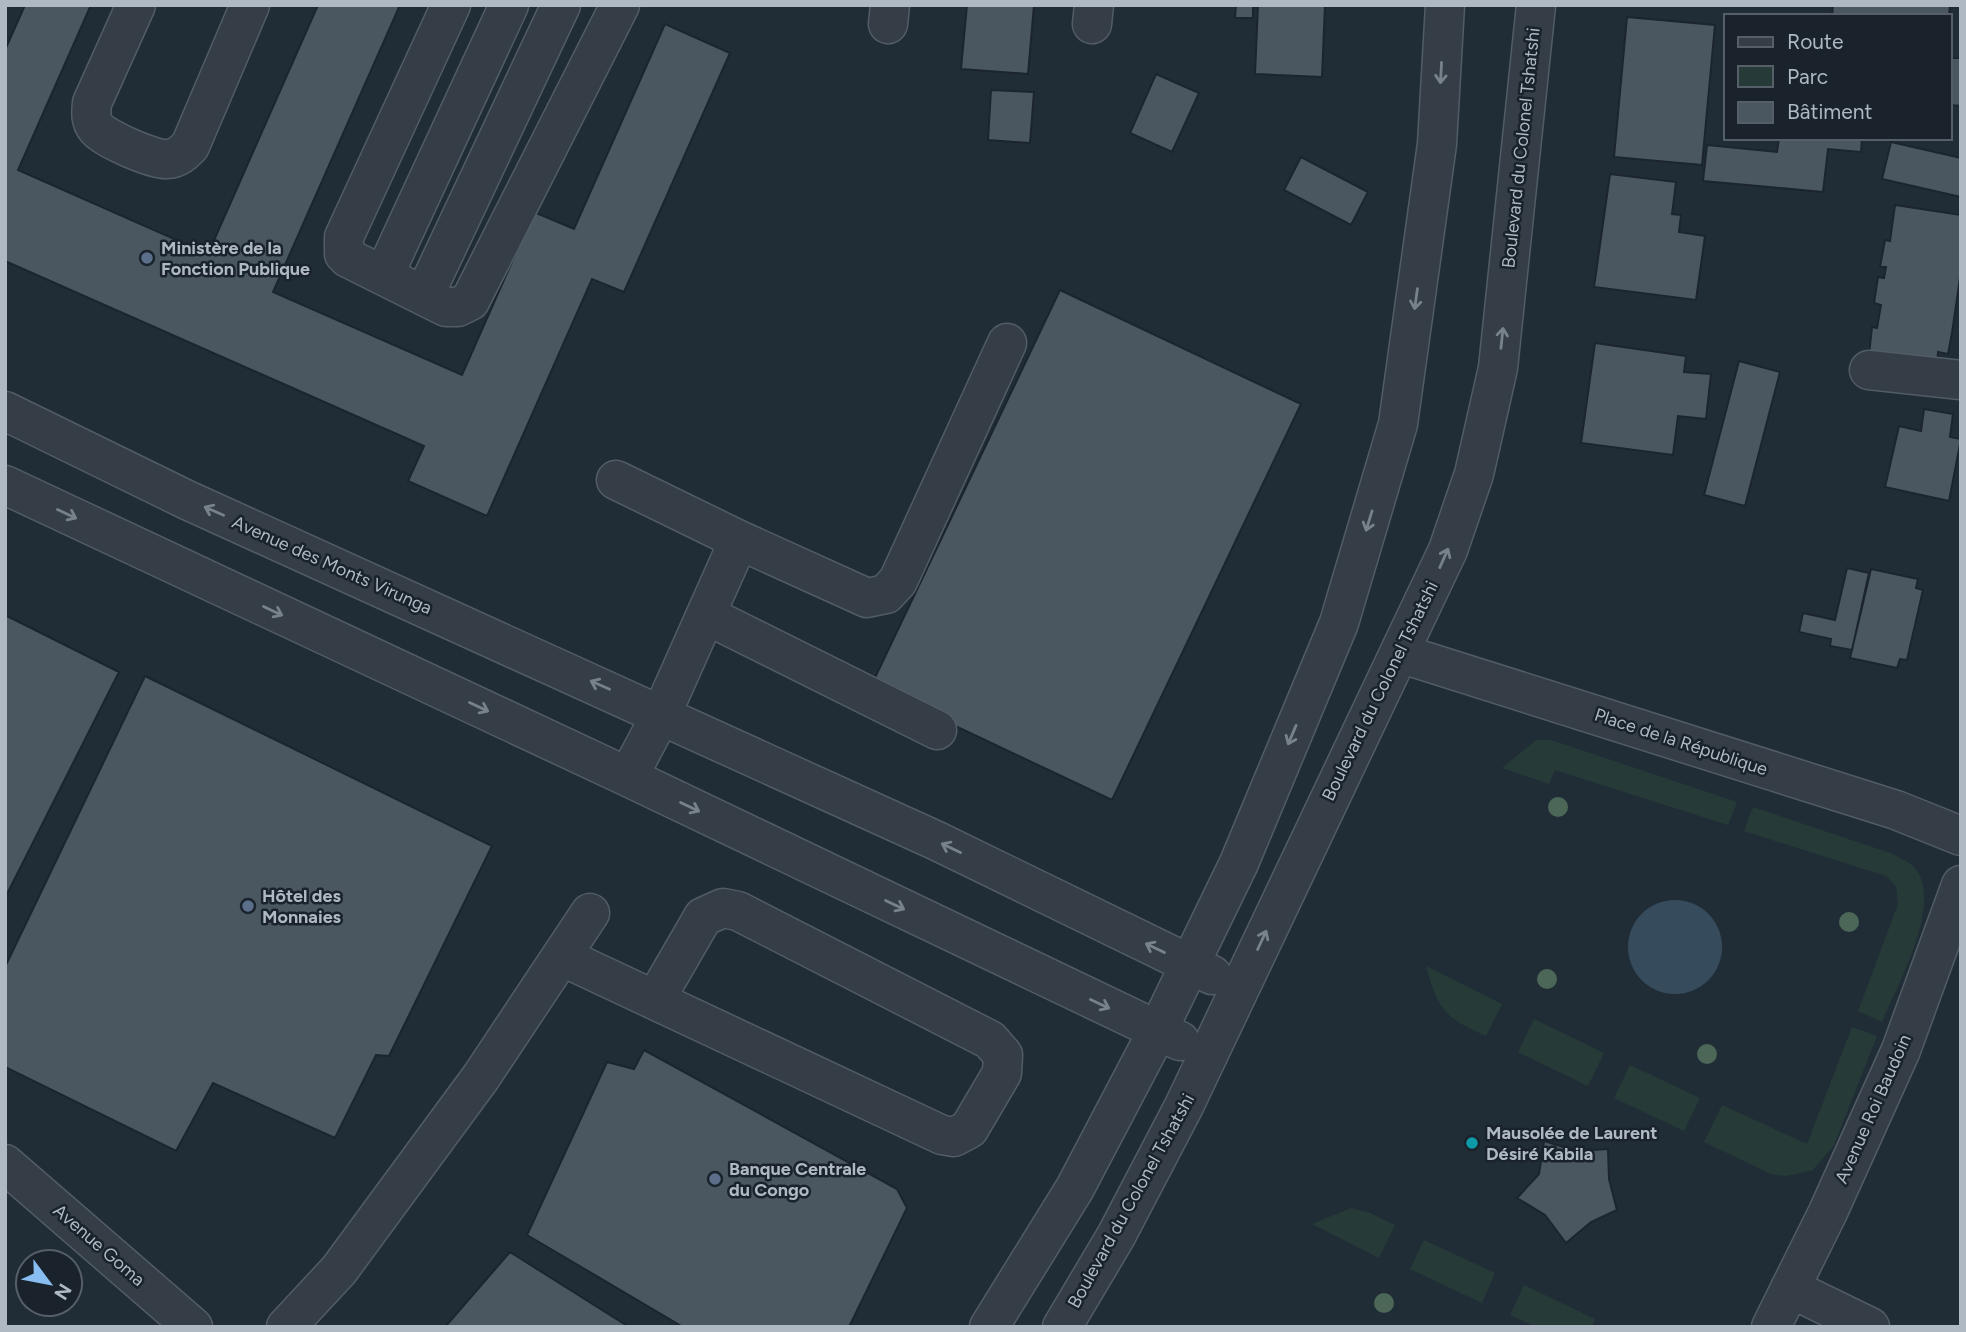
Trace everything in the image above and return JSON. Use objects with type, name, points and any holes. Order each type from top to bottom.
[{"type":"street","points":[[136,5],[92,103],[90,116],[96,128],[108,138],[159,159],[169,159],[180,156],[190,146],[250,5]]},
{"type":"street","points":[[451,5],[344,237],[344,254],[446,307],[458,307],[470,301],[620,5]]},
{"type":"street","points":[[384,275],[509,5]]},
{"type":"street","points":[[424,296],[561,5]]},
{"type":"street","points":[[989,1327],[1074,1188],[1158,1030],[1239,863],[1339,623],[1398,424],[1437,144],[1445,5]]},
{"type":"street","name":"Boulevard du Colonel Tshatshi","points":[[1062,1327],[1116,1236],[1208,1054],[1448,550],[1470,487],[1499,368],[1536,5]]},
{"type":"street","points":[[616,480],[867,598],[886,594],[898,581],[1007,344]]},
{"type":"street","points":[[1869,370],[1961,380]]},
{"type":"street","name":"Avenue des Monts Virunga","points":[[5,411],[187,500],[662,713],[937,841],[1238,989]]},
{"type":"street","points":[[5,485],[628,777],[1208,1054]]},
{"type":"street","points":[[628,777],[662,713],[739,540]]},
{"type":"street","points":[[706,615],[937,730]]},
{"type":"street","name":"Place de la République","points":[[1399,653],[1896,810],[1961,836]]},
{"type":"street","name":"Avenue Roi Baudoin","points":[[1771,1327],[1901,1050],[1961,885]]},
{"type":"street","points":[[563,957],[942,1135],[954,1137],[969,1129],[1002,1073],[1003,1055],[990,1041],[738,911],[723,908],[703,917],[655,1000]]},
{"type":"street","points":[[286,1327],[339,1270],[481,1077],[590,913]]},
{"type":"street","name":"Avenue Goma","points":[[5,1164],[193,1327]]},
{"type":"street","points":[[1790,1289],[1870,1327]]},
{"type":"green space","points":[[1536,740],[1551,740],[1737,802],[1728,825],[1555,770],[1549,784],[1502,768]]},
{"type":"green space","points":[[1753,807],[1893,854],[1912,865],[1921,880],[1924,898],[1916,942],[1882,1022],[1858,1011],[1898,904],[1896,886],[1886,876],[1744,831]]},
{"type":"green space","points":[[1426,966],[1502,1004],[1486,1036],[1461,1024],[1445,1011],[1439,1003]]},
{"type":"green space","points":[[1534,1019],[1604,1053],[1588,1086],[1518,1052]]},
{"type":"green space","points":[[1852,1027],[1877,1036],[1834,1145],[1813,1170],[1787,1176],[1771,1174],[1704,1142],[1722,1105],[1807,1144]]},
{"type":"green space","points":[[1630,1065],[1700,1098],[1684,1131],[1614,1098]]},
{"type":"green space","points":[[1351,1208],[1370,1213],[1395,1225],[1379,1258],[1312,1224]]},
{"type":"green space","points":[[1424,1240],[1495,1273],[1482,1303],[1410,1269]]},
{"type":"green space","points":[[1524,1285],[1595,1319],[1591,1327],[1536,1327],[1510,1315]]},
{"type":"water","points":[[1675,900],[1693,903],[1708,914],[1719,929],[1722,947],[1719,965],[1708,980],[1693,991],[1675,994],[1657,991],[1642,980],[1631,965],[1628,947],[1631,929],[1642,914],[1657,903]]},
{"type":"building","name":"Ministère de la Fonction Publique","points":[[25,5],[91,5],[18,170],[208,254],[318,5],[400,5],[273,292],[462,375],[534,212],[574,229],[665,24],[730,53],[624,292],[592,279],[487,516],[408,481],[424,446],[5,261],[5,50]]},
{"type":"building","points":[[967,5],[1034,5],[1028,74],[961,69]]},
{"type":"building","points":[[1236,5],[1253,5],[1253,18],[1235,18]]},
{"type":"building","points":[[1258,5],[1325,5],[1322,77],[1255,74]]},
{"type":"building","points":[[1833,5],[1950,5],[1949,14],[1832,14]]},
{"type":"building","points":[[1627,17],[1715,25],[1702,165],[1614,157]]},
{"type":"building","points":[[1952,58],[1961,58],[1961,106],[1952,105]]},
{"type":"building","points":[[1156,74],[1199,93],[1172,152],[1130,133]]},
{"type":"building","points":[[991,90],[1034,92],[1030,143],[988,140]]},
{"type":"building","points":[[1779,140],[1862,140],[1861,152],[1828,149],[1823,192],[1703,181],[1707,145],[1777,152]]},
{"type":"building","points":[[1891,142],[1961,158],[1961,197],[1882,179]]},
{"type":"building","points":[[1301,157],[1368,192],[1351,225],[1284,190]]},
{"type":"building","points":[[1610,174],[1676,182],[1672,214],[1681,215],[1679,232],[1705,236],[1696,300],[1594,287]]},
{"type":"building","points":[[1895,205],[1961,215],[1961,271],[1952,333],[1948,354],[1938,352],[1937,365],[1869,355],[1872,327],[1877,328],[1881,305],[1874,303],[1878,277],[1884,278],[1886,267],[1880,267],[1885,240],[1890,241]]},
{"type":"building","points":[[1060,290],[1301,404],[1112,800],[871,686]]},
{"type":"building","points":[[1595,343],[1686,356],[1684,372],[1711,374],[1706,419],[1678,416],[1673,455],[1581,443]]},
{"type":"building","points":[[1739,361],[1780,372],[1745,506],[1704,495]]},
{"type":"building","points":[[1924,409],[1953,414],[1950,437],[1961,439],[1949,501],[1885,487],[1899,426],[1921,431]]},
{"type":"building","points":[[1847,568],[1869,573],[1852,650],[1830,646],[1831,639],[1799,632],[1803,613],[1835,620]]},
{"type":"building","points":[[1871,569],[1918,579],[1916,588],[1923,590],[1907,660],[1900,659],[1897,668],[1850,658]]},
{"type":"building","points":[[5,615],[119,672],[5,898]]},
{"type":"building","name":"Hôtel des Monnaies","points":[[145,676],[492,846],[389,1056],[376,1055],[335,1138],[213,1083],[176,1151],[5,1067],[5,967]]},
{"type":"building","name":"Banque Centrale du Congo","points":[[644,1050],[897,1189],[907,1208],[849,1327],[683,1327],[527,1235],[607,1062],[634,1069]]},
{"type":"building","name":"Banque Centrale du Congo","points":[[644,1050],[897,1189],[907,1208],[849,1327],[683,1327],[527,1235],[607,1062],[634,1069]]},
{"type":"building","points":[[1544,1141],[1577,1151],[1608,1149],[1609,1179],[1617,1210],[1591,1222],[1566,1243],[1545,1215],[1517,1198],[1539,1174]]},
{"type":"building","points":[[510,1252],[629,1327],[445,1327]]},
{"type":"building","points":[[510,1252],[629,1327],[445,1327]]},
{"type":"place","name":"Ministère de la Fonction Publique","points":[[147,258]]},
{"type":"place","name":"Hôtel des Monnaies","points":[[248,906]]},
{"type":"place","name":"Mausolée de Laurent Désiré Kabila","points":[[1472,1143]]},
{"type":"place","name":"Banque Centrale du Congo","points":[[715,1179]]}]
